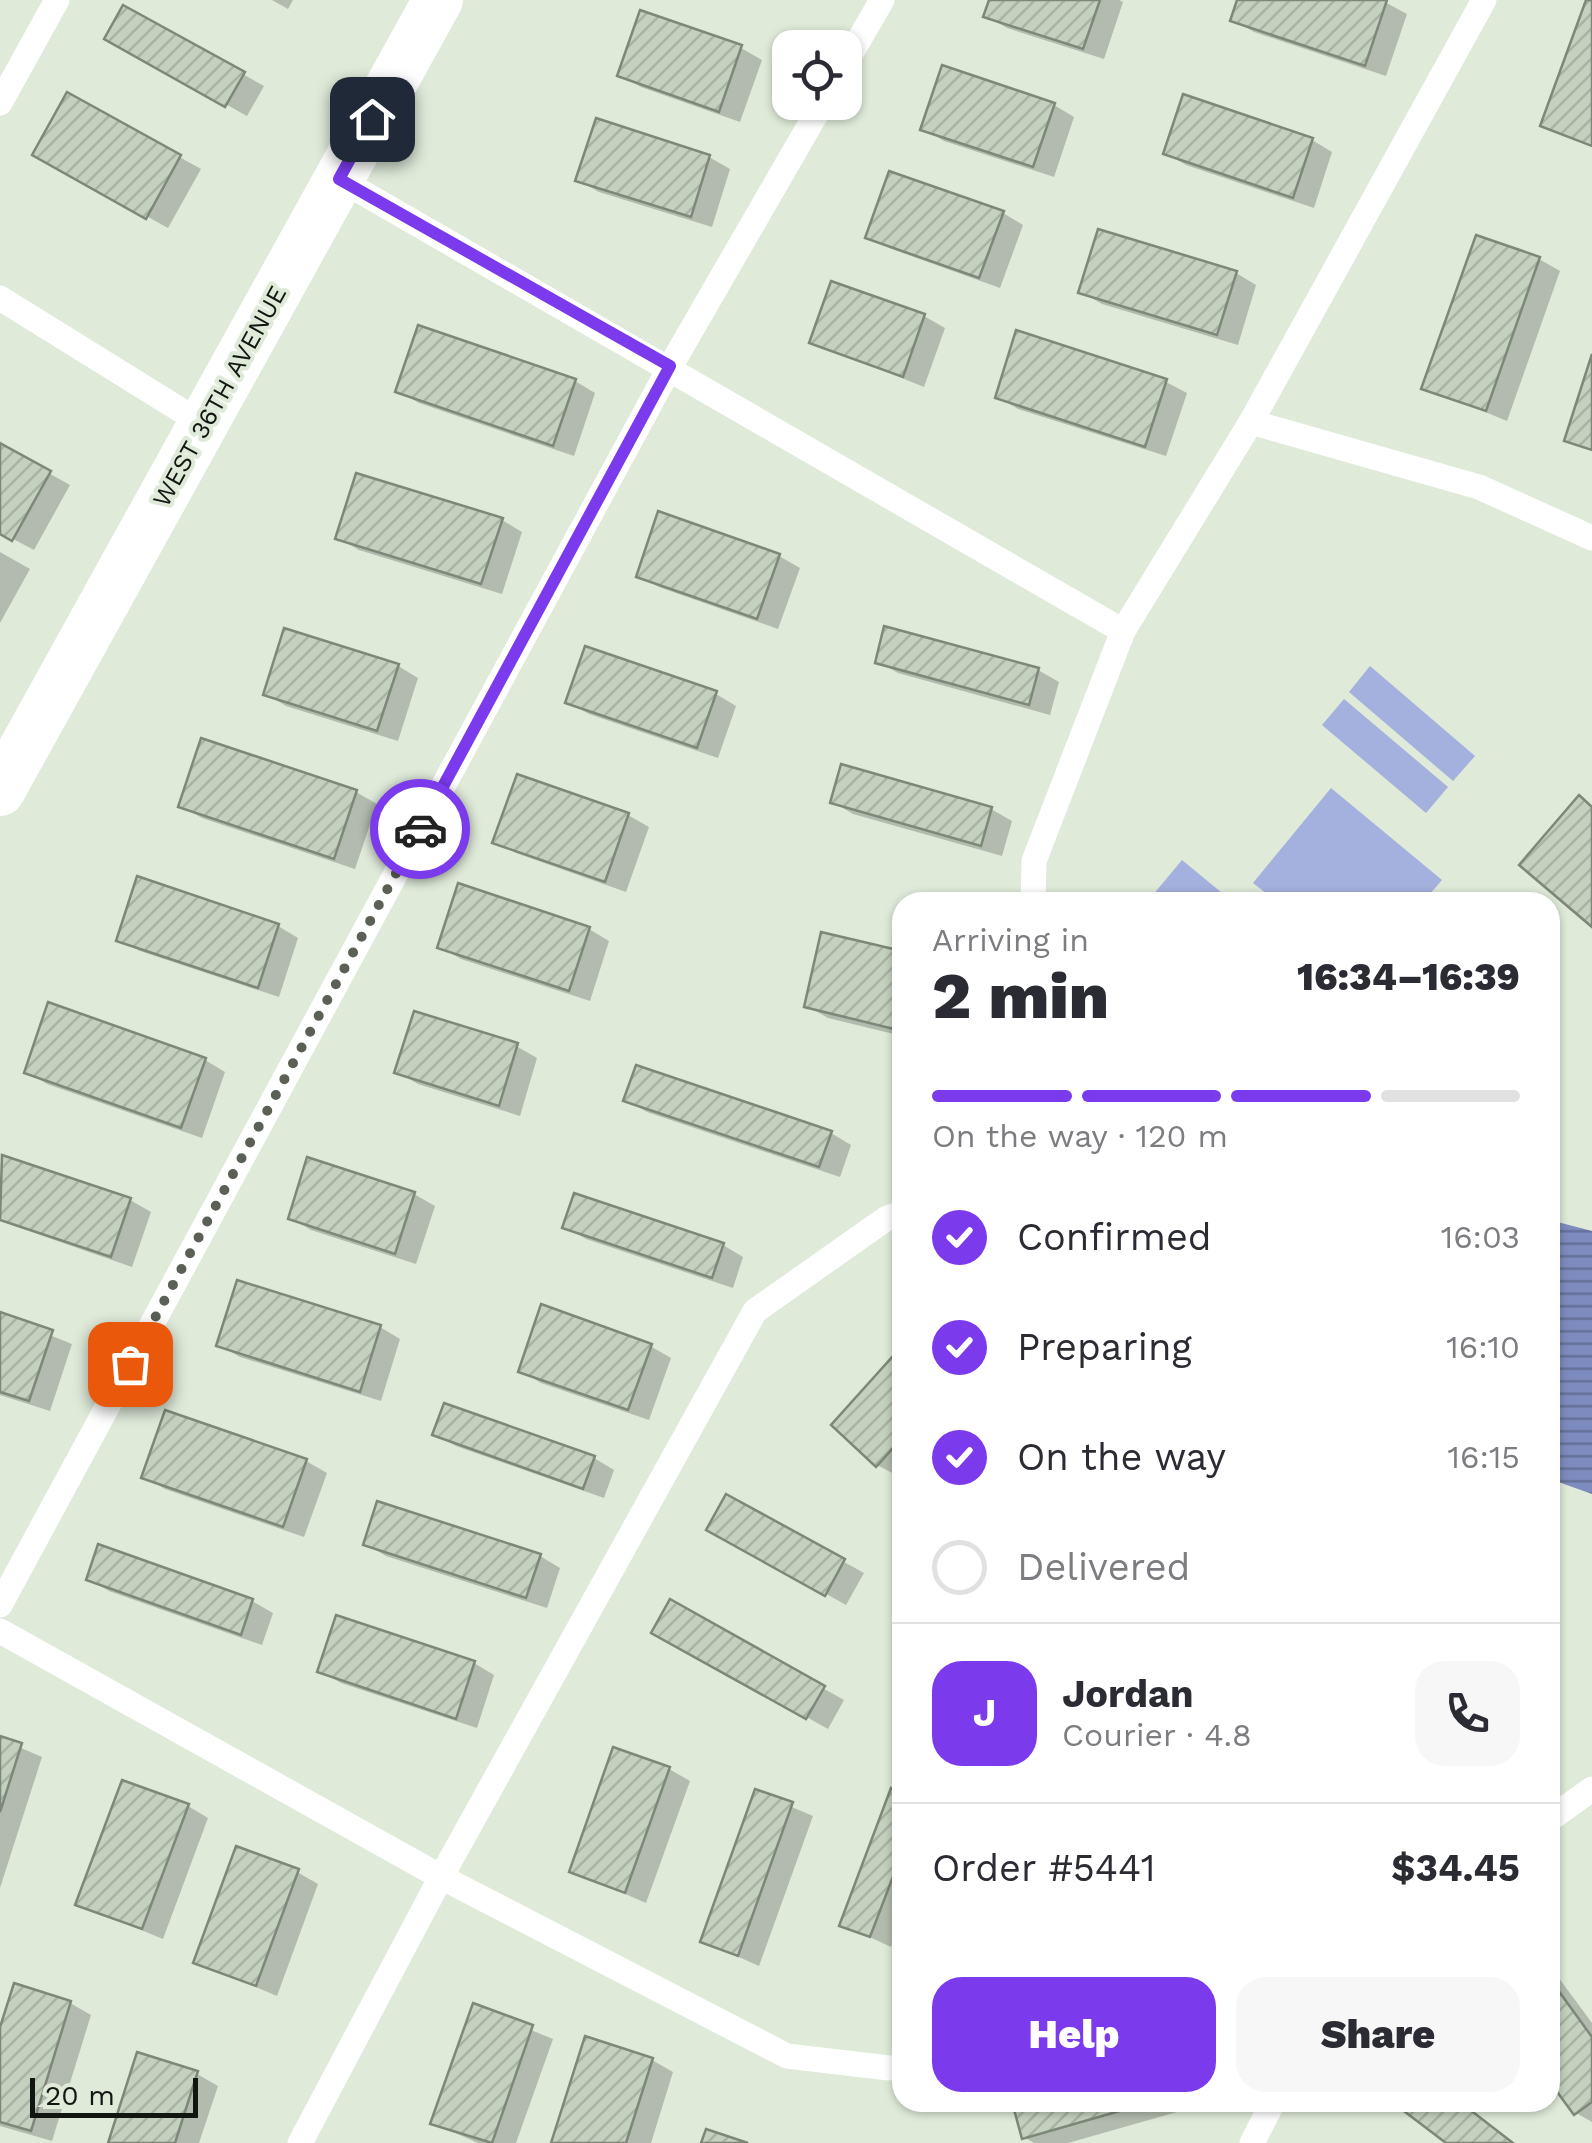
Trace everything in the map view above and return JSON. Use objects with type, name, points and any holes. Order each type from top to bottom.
[{"type":"street","name":"WEST 36TH AVENUE","points":[[0,791],[438,0]]},
{"type":"lane","points":[[0,104],[57,0]]},
{"type":"lane","points":[[862,35],[882,0]]},
{"type":"lane","points":[[1034,892],[1034,861],[1122,631],[1251,422],[1484,0]]},
{"type":"lane","points":[[0,1605],[670,366],[813,120]]},
{"type":"lane","points":[[339,179],[670,366],[1122,631]]},
{"type":"lane","points":[[0,298],[203,424]]},
{"type":"lane","points":[[1251,422],[1479,487],[1592,538]]},
{"type":"lane","points":[[300,2143],[440,1876],[755,1311],[892,1217]]},
{"type":"lane","points":[[0,1632],[440,1876],[787,2056],[889,2068]]},
{"type":"lane","points":[[1560,1811],[1592,1790]]},
{"type":"lane","points":[[1252,2143],[1268,2112]]},
{"type":"shaded area","points":[[1370,666],[1475,756],[1453,781],[1349,692]]},
{"type":"shaded area","points":[[1344,699],[1448,787],[1426,813],[1322,725]]},
{"type":"shaded area","points":[[1331,788],[1442,880],[1432,892],[1264,892],[1253,883]]},
{"type":"shaded area","points":[[1182,860],[1221,892],[1155,892]]},
{"type":"shaded area","points":[[1560,1223],[1592,1231],[1592,1494],[1560,1483]]},
{"type":"building","points":[[989,0],[1100,0],[1083,49],[983,17]]},
{"type":"building","points":[[1237,0],[1387,0],[1365,66],[1230,21]]},
{"type":"building","points":[[1586,0],[1592,0],[1592,146],[1540,126]]},
{"type":"building","points":[[123,5],[245,72],[225,107],[104,39]]},
{"type":"building","points":[[640,10],[742,45],[719,112],[617,76]]},
{"type":"building","points":[[942,65],[1055,103],[1033,167],[920,130]]},
{"type":"building","points":[[67,92],[181,155],[146,219],[32,155]]},
{"type":"building","points":[[1183,94],[1313,138],[1293,198],[1163,154]]},
{"type":"building","points":[[596,118],[710,155],[691,217],[575,181]]},
{"type":"building","points":[[889,171],[1004,211],[979,278],[865,238]]},
{"type":"building","points":[[1098,229],[1237,271],[1217,335],[1078,293]]},
{"type":"building","points":[[1476,235],[1540,257],[1486,411],[1421,389]]},
{"type":"building","points":[[831,281],[925,314],[903,377],[809,343]]},
{"type":"building","points":[[418,325],[576,379],[553,446],[395,392]]},
{"type":"building","points":[[1016,330],[1167,379],[1145,447],[995,398]]},
{"type":"building","points":[[1592,354],[1592,450],[1564,441]]},
{"type":"building","points":[[0,443],[51,471],[12,541],[0,534]]},
{"type":"building","points":[[356,473],[503,518],[481,584],[335,539]]},
{"type":"building","points":[[658,511],[780,554],[757,619],[636,577]]},
{"type":"building","points":[[884,626],[1039,668],[1029,705],[875,663]]},
{"type":"building","points":[[284,628],[399,664],[377,731],[263,695]]},
{"type":"building","points":[[585,646],[717,691],[697,748],[565,703]]},
{"type":"building","points":[[201,738],[357,790],[334,859],[178,807]]},
{"type":"building","points":[[841,764],[992,807],[981,846],[830,803]]},
{"type":"building","points":[[517,774],[629,813],[605,882],[492,843]]},
{"type":"building","points":[[1579,795],[1592,807],[1592,927],[1560,900],[1560,892],[1551,892],[1519,865]]},
{"type":"building","points":[[137,876],[279,924],[258,988],[116,941]]},
{"type":"building","points":[[458,883],[590,927],[569,991],[437,948]]},
{"type":"building","points":[[821,932],[892,949],[892,1029],[804,1007]]},
{"type":"building","points":[[48,1002],[206,1058],[181,1128],[24,1073]]},
{"type":"building","points":[[414,1011],[518,1043],[499,1106],[394,1073]]},
{"type":"building","points":[[636,1065],[832,1131],[819,1167],[623,1101]]},
{"type":"building","points":[[2,1155],[131,1198],[111,1257],[0,1220]]},
{"type":"building","points":[[307,1157],[415,1192],[395,1254],[288,1219]]},
{"type":"building","points":[[574,1193],[724,1243],[712,1278],[562,1228]]},
{"type":"building","points":[[237,1280],[381,1325],[360,1392],[216,1346]]},
{"type":"building","points":[[541,1304],[652,1344],[628,1410],[518,1372]]},
{"type":"building","points":[[0,1312],[53,1330],[29,1401],[0,1392]]},
{"type":"building","points":[[892,1357],[892,1449],[876,1467],[831,1425]]},
{"type":"building","points":[[444,1403],[595,1456],[583,1489],[432,1435]]},
{"type":"building","points":[[165,1410],[307,1459],[283,1527],[141,1478]]},
{"type":"building","points":[[726,1494],[845,1559],[825,1596],[706,1530]]},
{"type":"building","points":[[377,1501],[541,1554],[526,1598],[363,1545]]},
{"type":"building","points":[[98,1544],[253,1599],[241,1635],[86,1580]]},
{"type":"building","points":[[670,1599],[825,1686],[806,1719],[651,1633]]},
{"type":"building","points":[[336,1615],[475,1661],[456,1719],[317,1672]]},
{"type":"building","points":[[0,1736],[22,1743],[0,1812]]},
{"type":"building","points":[[613,1747],[670,1767],[625,1893],[569,1872]]},
{"type":"building","points":[[122,1780],[189,1804],[142,1929],[75,1905]]},
{"type":"building","points":[[891,1788],[892,1879],[870,1937],[839,1926]]},
{"type":"building","points":[[755,1789],[793,1802],[738,1956],[700,1942]]},
{"type":"building","points":[[236,1846],[299,1869],[256,1986],[193,1963]]},
{"type":"building","points":[[14,1983],[71,2001],[31,2131],[0,2122],[0,2027]]},
{"type":"building","points":[[1560,1993],[1592,2037],[1592,2102],[1574,2115],[1560,2096]]},
{"type":"building","points":[[473,2003],[533,2025],[492,2143],[430,2124]]},
{"type":"building","points":[[585,2036],[653,2058],[626,2143],[551,2143]]},
{"type":"building","points":[[137,2052],[198,2071],[175,2143],[108,2143]]},
{"type":"building","points":[[1015,2112],[1116,2112],[1022,2139]]},
{"type":"building","points":[[1405,2112],[1473,2112],[1513,2143],[1446,2143]]},
{"type":"building","points":[[706,2129],[748,2143],[701,2143]]},
{"type":"way so far","points":[[130,1364],[420,829]]},
{"type":"route","points":[[372,119],[339,179],[670,366],[420,829]]}]
